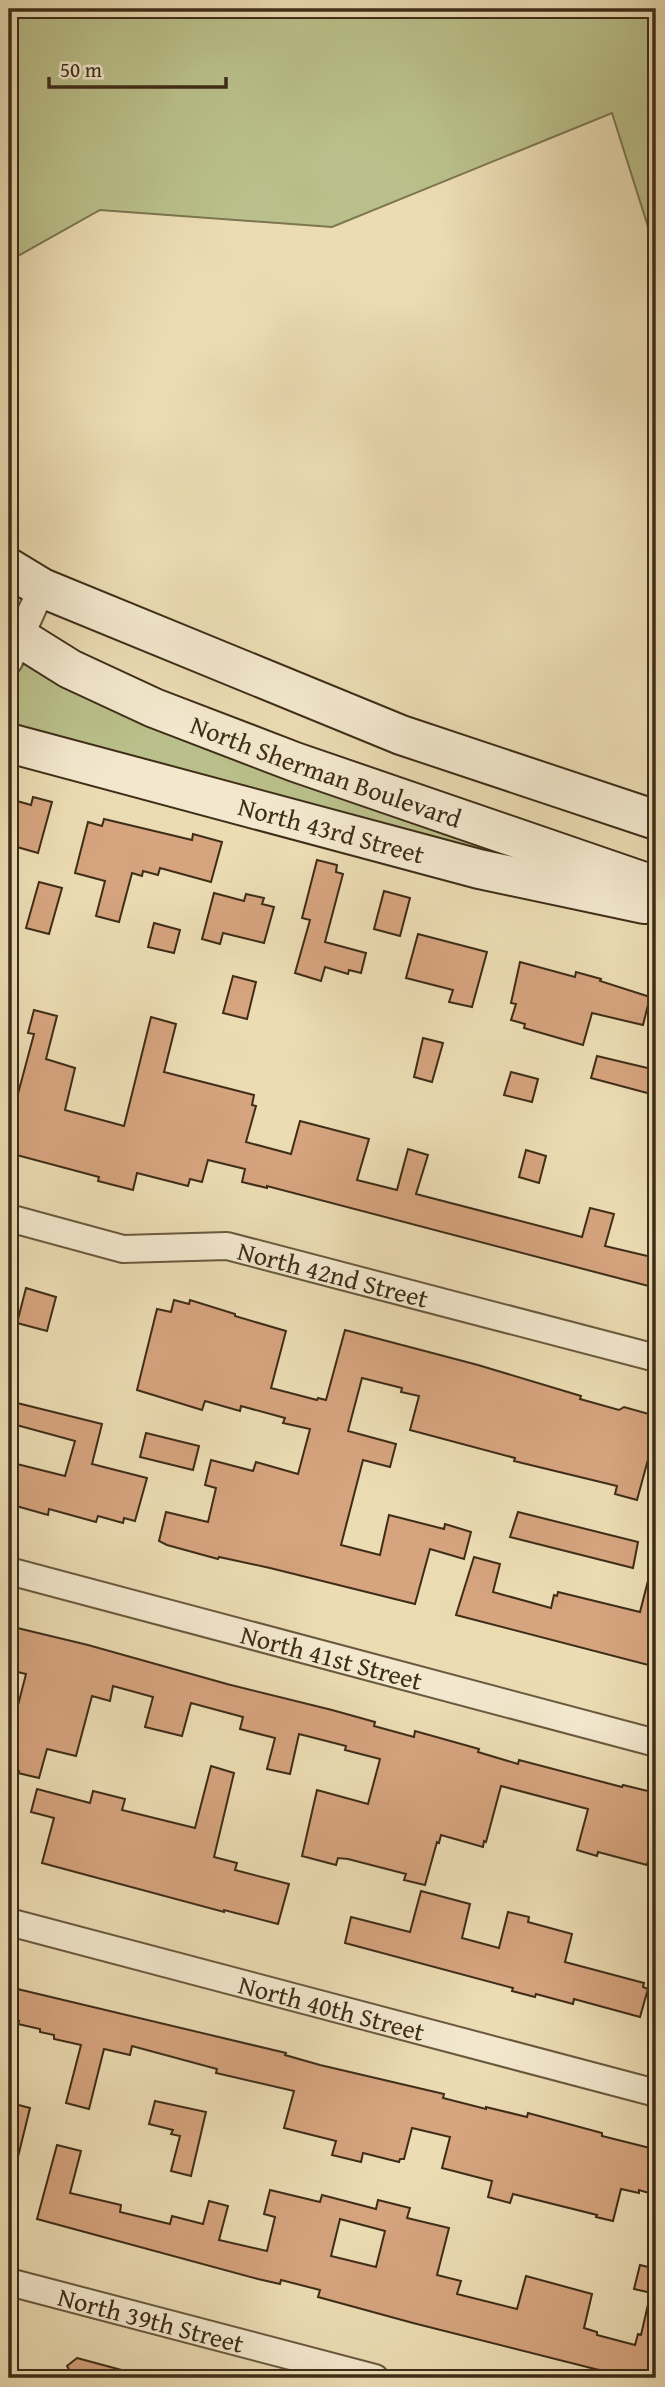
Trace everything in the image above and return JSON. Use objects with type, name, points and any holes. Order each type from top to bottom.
[{"type":"main road","points":[[9,568],[42,588],[401,735],[656,820]]},
{"type":"main road","name":"North Sherman Boulevard","points":[[13,643],[154,708],[295,762],[656,887]]},
{"type":"main road","name":"North 43rd Street","points":[[9,743],[479,869],[656,907]]},
{"type":"street","points":[[13,643],[42,588]]},
{"type":"street","name":"North 42nd Street","points":[[9,1218],[123,1249],[227,1246],[656,1358]]},
{"type":"street","name":"North 41st Street","points":[[9,1571],[656,1743]]},
{"type":"street","name":"North 40th Street","points":[[9,1922],[656,2093]]},
{"type":"street","name":"North 39th Street","points":[[9,2282],[375,2378]]},
{"type":"green space","points":[[9,9],[656,9],[656,252],[612,113],[332,227],[100,210],[9,261]]},
{"type":"green space","points":[[26,663],[514,853],[512,861],[9,726],[10,682],[18,668]]},
{"type":"building","points":[[33,797],[52,802],[38,853],[10,845],[12,837],[9,837],[17,801],[31,805]]},
{"type":"building","points":[[104,819],[192,840],[193,834],[222,842],[211,882],[160,868],[158,875],[143,871],[142,876],[132,873],[119,922],[96,916],[105,881],[75,873],[88,822],[102,826]]},
{"type":"building","points":[[317,860],[337,865],[336,872],[343,874],[325,942],[366,953],[361,973],[349,970],[348,974],[325,967],[321,981],[295,973],[310,920],[302,918]]},
{"type":"building","points":[[39,882],[62,888],[49,934],[26,928]]},
{"type":"building","points":[[384,891],[410,898],[400,936],[374,929]]},
{"type":"building","points":[[214,893],[244,901],[246,894],[264,898],[262,904],[274,907],[264,943],[223,933],[220,944],[202,939]]},
{"type":"building","points":[[154,923],[180,930],[174,953],[148,947]]},
{"type":"building","points":[[418,934],[487,952],[472,1007],[449,1002],[453,990],[406,978]]},
{"type":"building","points":[[520,962],[575,977],[576,972],[650,997],[643,1025],[592,1013],[583,1045],[524,1028],[525,1024],[511,1020],[516,1004],[511,1003]]},
{"type":"building","points":[[233,976],[256,982],[247,1019],[223,1013]]},
{"type":"building","points":[[34,1010],[57,1016],[46,1059],[75,1068],[65,1110],[124,1126],[151,1017],[176,1024],[164,1072],[254,1095],[252,1105],[256,1106],[246,1142],[291,1154],[300,1121],[369,1139],[357,1180],[397,1190],[408,1149],[428,1155],[416,1194],[582,1237],[590,1208],[614,1214],[605,1246],[656,1258],[656,1288],[267,1186],[242,1182],[245,1169],[208,1160],[202,1182],[190,1179],[188,1186],[137,1173],[133,1190],[98,1181],[99,1177],[9,1153],[9,1115],[12,1116],[34,1034],[28,1033]]},
{"type":"building","points":[[423,1038],[443,1043],[432,1082],[414,1077]]},
{"type":"building","points":[[597,1056],[656,1070],[651,1094],[591,1078]]},
{"type":"building","points":[[511,1072],[538,1079],[532,1102],[504,1095]]},
{"type":"building","points":[[526,1150],[546,1156],[539,1183],[519,1177]]},
{"type":"building","points":[[26,1288],[56,1297],[47,1331],[17,1323]]},
{"type":"building","points":[[174,1300],[189,1304],[190,1300],[286,1331],[271,1388],[317,1400],[326,1400],[345,1330],[478,1365],[619,1410],[624,1407],[656,1416],[653,1457],[649,1456],[637,1500],[615,1494],[617,1486],[514,1461],[515,1458],[410,1430],[419,1396],[401,1392],[402,1388],[362,1378],[348,1431],[396,1444],[390,1467],[363,1460],[341,1545],[380,1555],[389,1515],[444,1529],[445,1524],[471,1532],[464,1559],[430,1549],[415,1604],[167,1545],[159,1541],[166,1512],[208,1522],[216,1488],[205,1485],[211,1460],[253,1471],[256,1462],[298,1474],[310,1429],[283,1423],[285,1418],[241,1406],[240,1411],[205,1401],[202,1410],[137,1390],[157,1309],[171,1312]]},
{"type":"building","points":[[9,1401],[102,1424],[92,1464],[147,1478],[135,1521],[124,1518],[123,1523],[98,1516],[96,1522],[49,1509],[48,1515],[9,1504],[9,1462],[65,1476],[75,1441],[9,1423]]},
{"type":"building","points":[[146,1433],[199,1446],[193,1470],[140,1457]]},
{"type":"building","points":[[518,1512],[638,1542],[633,1568],[510,1537]]},
{"type":"building","points":[[474,1557],[500,1564],[493,1592],[551,1608],[554,1595],[557,1596],[558,1592],[640,1612],[650,1573],[656,1574],[656,1667],[456,1615]]},
{"type":"building","points":[[9,1626],[332,1710],[414,1737],[415,1731],[479,1749],[478,1752],[518,1764],[519,1760],[622,1787],[623,1785],[656,1793],[656,1831],[647,1865],[598,1852],[597,1856],[577,1850],[588,1809],[501,1786],[483,1847],[441,1835],[425,1885],[404,1880],[406,1874],[348,1859],[338,1858],[336,1865],[302,1856],[317,1790],[368,1804],[380,1759],[345,1750],[346,1746],[299,1734],[290,1774],[267,1769],[275,1738],[240,1729],[243,1717],[191,1703],[182,1736],[145,1727],[153,1697],[113,1686],[110,1701],[92,1696],[76,1756],[47,1749],[39,1778],[18,1773],[19,1771],[9,1768],[9,1711],[16,1713],[26,1674],[9,1670]]},
{"type":"building","points":[[211,1766],[234,1773],[214,1857],[237,1863],[235,1870],[289,1884],[278,1924],[42,1863],[54,1818],[31,1812],[37,1789],[90,1803],[93,1791],[125,1799],[122,1810],[195,1828]]},
{"type":"building","points":[[421,1891],[470,1904],[462,1938],[499,1948],[508,1912],[529,1917],[528,1922],[572,1934],[565,1962],[644,1983],[643,1987],[648,1989],[640,2017],[574,1999],[573,2004],[536,1994],[535,1997],[512,1991],[513,1988],[345,1943],[351,1917],[410,1932]]},
{"type":"building","points":[[9,1987],[286,2053],[285,2055],[320,2065],[444,2094],[443,2098],[486,2109],[527,2117],[528,2113],[650,2148],[649,2152],[656,2154],[656,2165],[649,2193],[621,2189],[613,2221],[513,2194],[510,2203],[488,2197],[492,2181],[442,2168],[450,2137],[412,2128],[404,2159],[399,2162],[363,2153],[361,2162],[332,2155],[336,2141],[284,2128],[294,2091],[216,2073],[217,2069],[132,2046],[130,2055],[104,2049],[89,2109],[66,2103],[81,2045],[54,2039],[54,2035],[18,2024],[19,2021],[9,2018]]},
{"type":"building","points":[[155,2101],[206,2112],[191,2176],[171,2171],[180,2136],[171,2134],[173,2130],[149,2124]]},
{"type":"building","points":[[11,2103],[30,2108],[16,2165],[9,2164]]},
{"type":"building","points":[[57,2145],[81,2151],[70,2193],[121,2205],[120,2212],[170,2224],[172,2216],[203,2224],[209,2201],[228,2206],[219,2240],[267,2251],[275,2217],[264,2214],[270,2190],[320,2202],[322,2195],[376,2209],[378,2200],[410,2208],[407,2218],[449,2228],[437,2275],[461,2281],[457,2294],[517,2309],[526,2276],[592,2294],[584,2328],[597,2332],[597,2335],[635,2345],[638,2334],[641,2335],[649,2300],[656,2301],[656,2378],[639,2378],[595,2369],[413,2323],[318,2297],[320,2290],[281,2280],[280,2284],[258,2279],[37,2219]],"holes":[[[340,2219],[385,2231],[376,2267],[331,2256]]]},
{"type":"building","points":[[640,2265],[656,2269],[656,2294],[634,2289]]},
{"type":"building","points":[[77,2358],[129,2372],[128,2378],[74,2378],[67,2366]]}]
